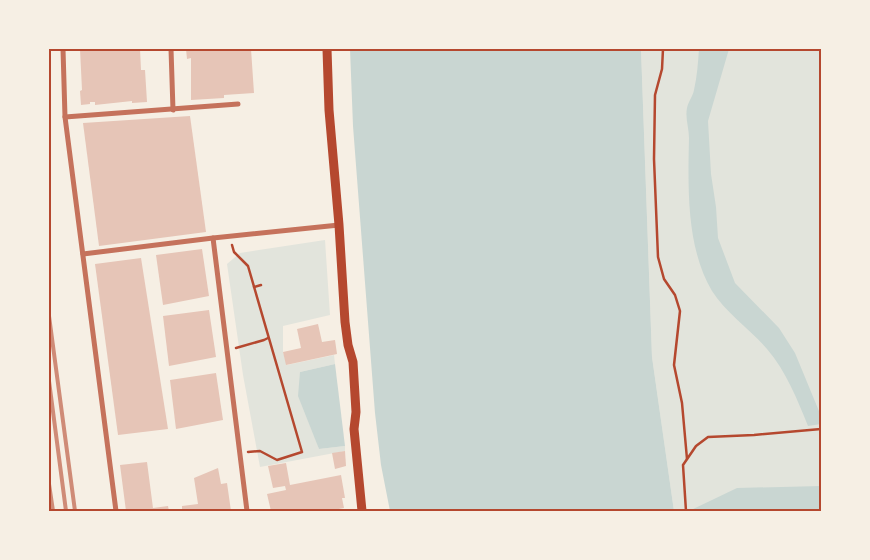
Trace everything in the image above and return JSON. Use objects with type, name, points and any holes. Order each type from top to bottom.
[{"type":"main road","points":[[327,49],[329,110],[345,322],[352,362],[356,412],[354,429],[362,511]]},
{"type":"street","points":[[62,49],[65,118],[116,511]]},
{"type":"street","points":[[170,49],[173,110]]},
{"type":"street","points":[[65,118],[238,104]]},
{"type":"street","points":[[83,254],[339,225]]},
{"type":"street","points":[[213,238],[247,511]]},
{"type":"path","points":[[662,49],[662,69],[655,95],[654,159],[658,257],[664,280],[675,295],[680,311],[674,364],[682,403],[687,459]]},
{"type":"path","points":[[230,236],[234,252],[248,266],[302,452],[277,460],[260,451],[240,454]]},
{"type":"path","points":[[254,287],[261,284]]},
{"type":"path","points":[[227,350],[269,338]]},
{"type":"path","points":[[686,511],[683,465],[696,446],[708,436],[754,435],[821,429]]},
{"type":"shaded area","points":[[350,49],[641,49],[652,357],[674,511],[390,511],[381,465],[375,413],[353,126]]},
{"type":"shaded area","points":[[641,49],[821,49],[821,511],[674,511],[652,357]]},
{"type":"shaded area","points":[[699,49],[729,49],[708,121],[711,174],[718,238],[735,283],[779,328],[795,353],[821,416],[821,424],[808,426],[791,386],[780,367],[760,342],[731,314],[712,291],[697,255],[690,216],[689,138],[686,116],[695,85]]},
{"type":"shaded area","points":[[325,240],[330,315],[283,326],[283,352],[287,365],[334,355],[335,364],[300,372],[319,449],[345,446],[345,451],[260,467],[243,375],[227,264],[240,253]]},
{"type":"shaded area","points":[[335,364],[345,446],[319,449],[298,396],[300,372]]},
{"type":"shaded area","points":[[821,486],[821,511],[689,511],[737,488]]},
{"type":"building","points":[[80,49],[140,49],[141,70],[145,70],[147,102],[132,103],[132,101],[95,105],[95,102],[90,102],[90,104],[81,105]]},
{"type":"building","points":[[186,49],[251,49],[254,93],[224,95],[224,98],[191,100],[191,58],[187,59]]},
{"type":"building","points":[[190,116],[206,232],[99,246],[83,123]]},
{"type":"building","points":[[202,249],[209,296],[163,305],[156,255]]},
{"type":"building","points":[[141,258],[168,429],[118,435],[95,264]]},
{"type":"building","points":[[209,310],[216,357],[169,366],[163,316]]},
{"type":"building","points":[[318,324],[322,342],[335,340],[337,354],[286,365],[283,352],[301,348],[297,329]]},
{"type":"building","points":[[216,373],[223,420],[176,429],[170,380]]},
{"type":"building","points":[[345,451],[346,466],[335,469],[332,453]]},
{"type":"building","points":[[147,462],[153,508],[168,506],[169,511],[126,511],[120,465]]},
{"type":"building","points":[[286,463],[290,485],[341,475],[345,498],[342,498],[344,508],[328,511],[291,511],[291,509],[271,511],[267,494],[286,490],[285,486],[273,488],[268,466]]},
{"type":"building","points":[[218,468],[221,484],[227,483],[231,511],[182,511],[182,506],[198,504],[194,478]]},
{"type":"railway","points":[[49,316],[75,511]]},
{"type":"railway","points":[[49,381],[66,511]]},
{"type":"railway","points":[[49,484],[53,511]]}]
